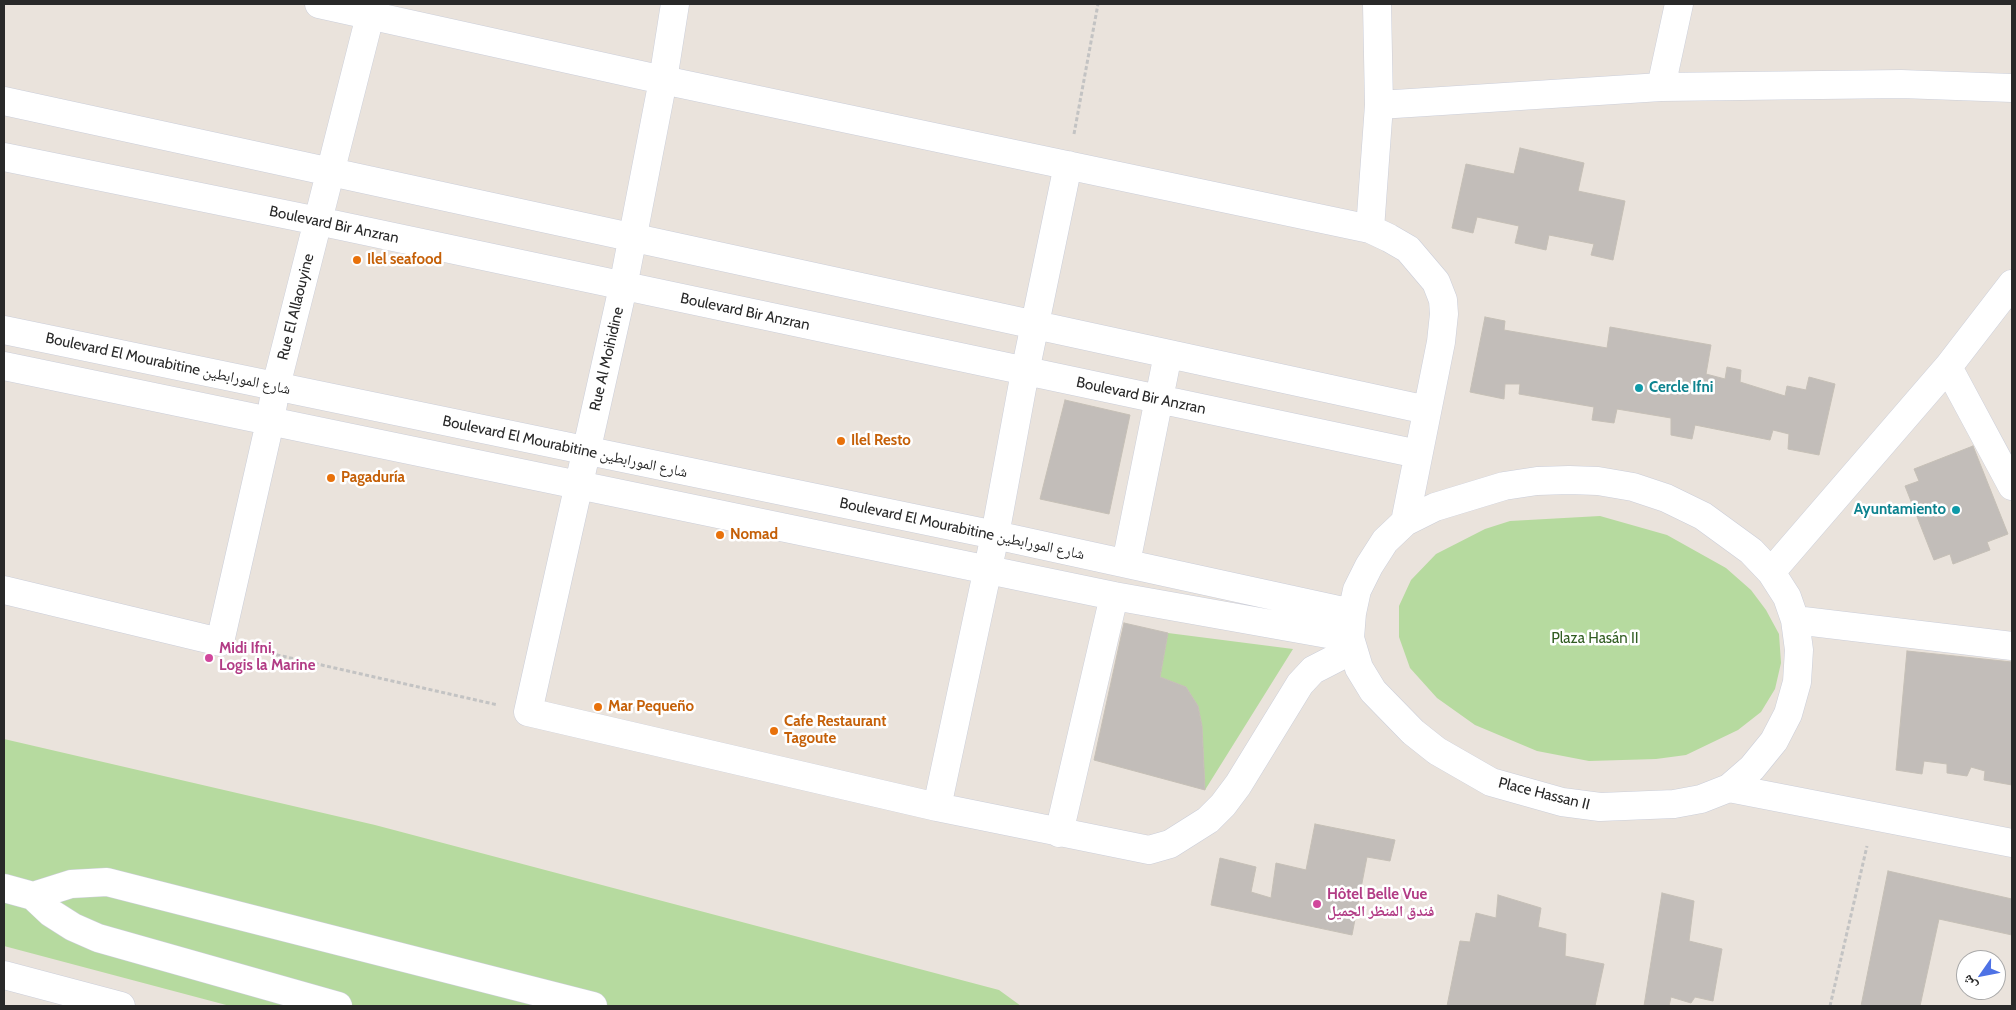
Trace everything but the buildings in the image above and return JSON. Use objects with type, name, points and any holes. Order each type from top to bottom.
[{"type":"street","points":[[319,4],[372,9],[663,80],[1370,229],[1408,249],[1436,282],[1443,300],[1444,314],[1441,342],[1405,522]]},
{"type":"street","name":"Rue Al Moihidine","points":[[528,712],[580,487],[586,451],[623,287],[676,4]]},
{"type":"street","points":[[1370,229],[1379,105],[1377,4]]},
{"type":"street","points":[[1662,87],[1679,4]]},
{"type":"street","name":"Rue El Allaouyine","points":[[220,642],[270,422],[276,386],[372,9]]},
{"type":"street","points":[[1379,105],[1662,87],[1901,84],[2012,88]]},
{"type":"street","points":[[4,101],[632,237],[1034,327],[1427,410]]},
{"type":"street","name":"Boulevard Bir Anzran","points":[[4,157],[318,221],[1418,454]]},
{"type":"street","points":[[937,807],[988,570],[1025,372],[1068,164]]},
{"type":"street","points":[[1771,572],[1948,367],[2012,284]]},
{"type":"street","name":"Boulevard El Mourabitine شارع المورابطين","points":[[4,330],[1126,563],[1351,633]]},
{"type":"street","points":[[1126,563],[1168,354]]},
{"type":"street","points":[[4,366],[580,487],[1114,596],[1351,633]]},
{"type":"street","points":[[1948,367],[2012,486]]},
{"type":"street","name":"Place Hassan II","points":[[1537,481],[1598,481],[1633,487],[1666,498],[1703,516],[1731,534],[1771,572],[1787,597],[1795,620],[1799,650],[1797,682],[1788,714],[1774,741],[1752,768],[1729,788],[1701,799],[1674,804],[1600,807],[1562,802],[1492,782],[1437,751],[1389,710],[1373,691],[1351,633],[1357,590],[1368,566],[1385,541],[1405,522],[1435,507],[1504,486],[1537,481]]},
{"type":"street","points":[[4,590],[220,642]]},
{"type":"street","points":[[1059,833],[1114,596]]},
{"type":"street","points":[[1795,620],[2012,646]]},
{"type":"street","points":[[528,712],[937,807],[1149,850],[1170,844],[1208,820],[1223,805],[1238,785],[1300,684],[1351,633]]},
{"type":"street","points":[[1729,788],[2012,843]]},
{"type":"street","points":[[33,896],[70,884],[107,882],[593,1006]]},
{"type":"street","points":[[4,888],[33,896],[51,913],[73,927],[98,938],[338,1006]]},
{"type":"street","points":[[4,975],[121,1006]]},
{"type":"path","points":[[1068,164],[1098,4]]},
{"type":"path","points":[[220,642],[528,712]]},
{"type":"path","points":[[1830,1006],[1874,817]]},
{"type":"green space","name":"Plaza Hasán II","points":[[1600,516],[1667,535],[1726,568],[1751,590],[1766,610],[1779,634],[1781,663],[1775,689],[1761,712],[1738,730],[1686,755],[1656,759],[1589,761],[1537,751],[1475,725],[1437,698],[1410,668],[1399,637],[1399,606],[1411,580],[1436,554],[1485,529],[1510,521]]},
{"type":"green space","points":[[1168,633],[1293,649],[1205,790],[1202,726],[1198,706],[1186,687],[1160,677]]},
{"type":"green space","points":[[4,739],[375,825],[999,990],[1021,1006],[230,1006],[4,946]]},
{"type":"place","name":"Ilel seafood","points":[[357,260]]},
{"type":"place","name":"Cercle Ifni","points":[[1639,388]]},
{"type":"place","name":"Ilel Resto","points":[[841,441]]},
{"type":"place","name":"Pagaduría","points":[[331,478]]},
{"type":"place","name":"Ayuntamiento","points":[[1956,510]]},
{"type":"place","name":"Nomad","points":[[720,535]]},
{"type":"place","name":"Midi Ifni, Logis la Marine","points":[[209,658]]},
{"type":"place","name":"Mar Pequeño","points":[[598,707]]},
{"type":"place","name":"Cafe Restaurant Tagoute","points":[[774,731]]},
{"type":"place","name":"Hôtel Belle Vue فندق المنظر الجميل","points":[[1317,904]]}]
